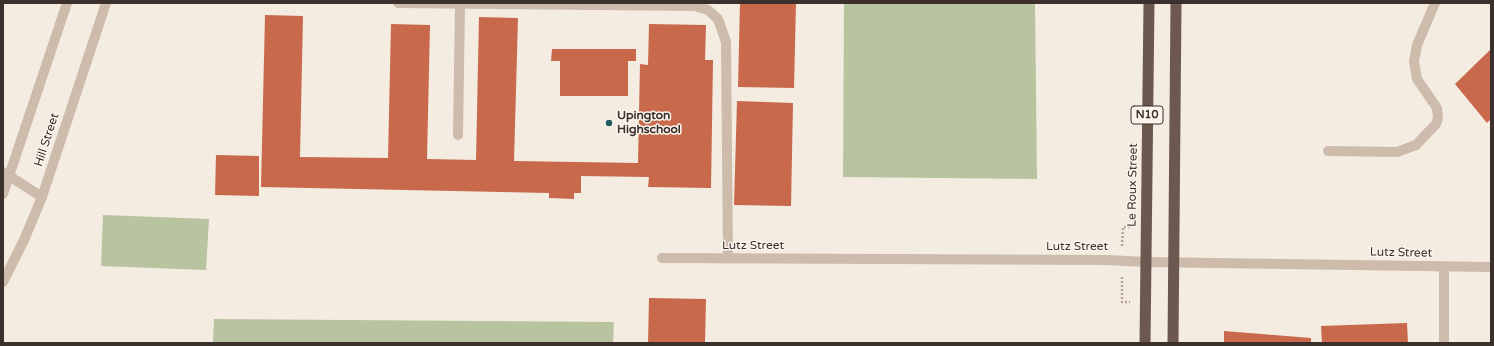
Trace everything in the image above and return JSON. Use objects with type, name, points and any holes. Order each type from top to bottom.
[{"type":"highway","name":"Le Roux Street","points":[[1145,343],[1149,3]]},
{"type":"highway","name":"N10","points":[[1173,343],[1176,3]]},
{"type":"street","name":"Hill Street","points":[[3,194],[6,174],[67,3]]},
{"type":"street","name":"Hill Street","points":[[3,282],[24,240],[42,197],[106,3]]},
{"type":"street","points":[[398,3],[460,5],[695,6],[708,10],[718,19],[726,42],[728,258]]},
{"type":"street","points":[[1328,151],[1397,152],[1416,145],[1436,124],[1438,118],[1437,108],[1417,79],[1414,61],[1420,39],[1435,3]]},
{"type":"street","points":[[458,135],[460,5]]},
{"type":"street","points":[[6,174],[42,197]]},
{"type":"street","name":"Lutz Street","points":[[662,258],[1108,260],[1145,262],[1491,267]]},
{"type":"street","points":[[1444,267],[1444,343]]},
{"type":"green space","points":[[844,3],[1035,3],[1037,179],[843,177]]},
{"type":"green space","points":[[103,215],[209,219],[206,270],[101,266]]},
{"type":"green space","points":[[214,319],[614,322],[613,343],[213,343]]},
{"type":"building","points":[[740,3],[796,3],[794,88],[738,87]]},
{"type":"building","points":[[265,15],[303,16],[300,157],[388,158],[391,24],[430,25],[427,159],[476,160],[479,17],[518,18],[514,161],[638,163],[640,64],[648,65],[649,24],[706,25],[705,60],[713,60],[711,188],[648,187],[649,177],[581,176],[581,193],[574,193],[574,199],[549,198],[549,193],[261,187]]},
{"type":"building","points":[[552,49],[636,49],[636,61],[628,61],[628,96],[560,96],[560,61],[551,61]]},
{"type":"building","points":[[1491,49],[1491,119],[1487,123],[1455,84]]},
{"type":"building","points":[[737,101],[793,103],[791,206],[734,205]]},
{"type":"building","points":[[216,155],[259,156],[259,196],[215,195]]},
{"type":"building","points":[[649,298],[706,299],[705,343],[648,343]]},
{"type":"building","points":[[1407,323],[1408,343],[1322,343],[1321,326]]},
{"type":"building","points":[[1224,331],[1311,338],[1311,343],[1224,343]]},
{"type":"place","name":"Upington Highschool","points":[[609,123]]}]
